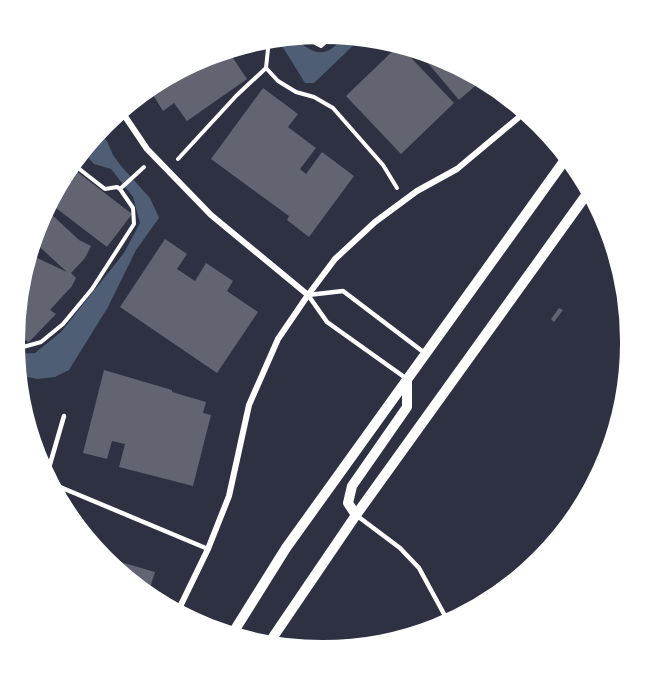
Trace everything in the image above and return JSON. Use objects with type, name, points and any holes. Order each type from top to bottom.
[{"type":"street","points":[[124,115],[147,149],[211,215],[308,295]]},
{"type":"street","points":[[180,607],[208,549],[229,496],[249,405],[278,339],[308,295],[335,259],[375,222],[405,200],[457,169],[521,115]]},
{"type":"street","points":[[235,630],[286,548],[564,161]]},
{"type":"street","points":[[272,639],[356,515],[586,196]]},
{"type":"street","points":[[356,515],[348,503],[352,486],[407,407],[407,380]]},
{"type":"lane","points":[[407,380],[327,322],[308,295],[343,291],[426,354]]},
{"type":"lane","points":[[50,470],[64,416]]},
{"type":"lane","points":[[57,484],[208,549]]},
{"type":"lane","points":[[356,515],[400,548],[419,568],[446,617]]},
{"type":"path","points":[[311,41],[321,46],[328,40]]},
{"type":"path","points":[[168,170],[237,95],[266,68],[267,46]]},
{"type":"path","points":[[266,68],[278,81],[333,108],[383,165],[405,200]]},
{"type":"path","points":[[77,167],[105,189],[122,188]]},
{"type":"path","points":[[122,188],[136,174]]},
{"type":"path","points":[[21,348],[41,342],[63,324],[92,289],[134,224],[133,208],[122,188]]},
{"type":"water","points":[[299,41],[313,51],[326,52],[340,41],[356,42],[314,83],[305,83],[279,44]]},
{"type":"water","points":[[102,136],[121,166],[150,198],[159,218],[136,250],[108,307],[69,370],[55,377],[38,379],[23,376],[22,354],[35,353],[61,332],[124,253],[140,223],[133,197],[111,169],[94,164],[86,155]]},
{"type":"building","points":[[394,49],[406,53],[454,103],[401,154],[346,96]]},
{"type":"building","points":[[231,55],[247,79],[187,121],[174,103],[163,111],[153,95],[207,63]]},
{"type":"building","points":[[424,59],[438,63],[478,84],[459,100]]},
{"type":"building","points":[[263,88],[298,114],[288,127],[316,148],[300,169],[306,174],[322,152],[354,176],[309,237],[287,220],[289,216],[211,159]]},
{"type":"building","points":[[75,170],[132,214],[107,247],[53,206]]},
{"type":"building","points":[[50,214],[79,240],[91,246],[85,258],[71,273],[76,278],[72,286],[50,310],[56,314],[29,342],[21,338],[27,283],[34,256],[67,272],[37,245]]},
{"type":"building","points":[[165,239],[187,254],[177,269],[195,281],[206,263],[233,281],[227,291],[258,312],[217,373],[120,307]]},
{"type":"building","points":[[559,308],[563,310],[554,322],[551,319]]},
{"type":"building","points":[[104,370],[206,402],[203,413],[211,415],[193,486],[119,467],[125,444],[112,441],[107,459],[83,453]]},
{"type":"building","points":[[117,562],[155,572],[150,589],[124,569]]}]
